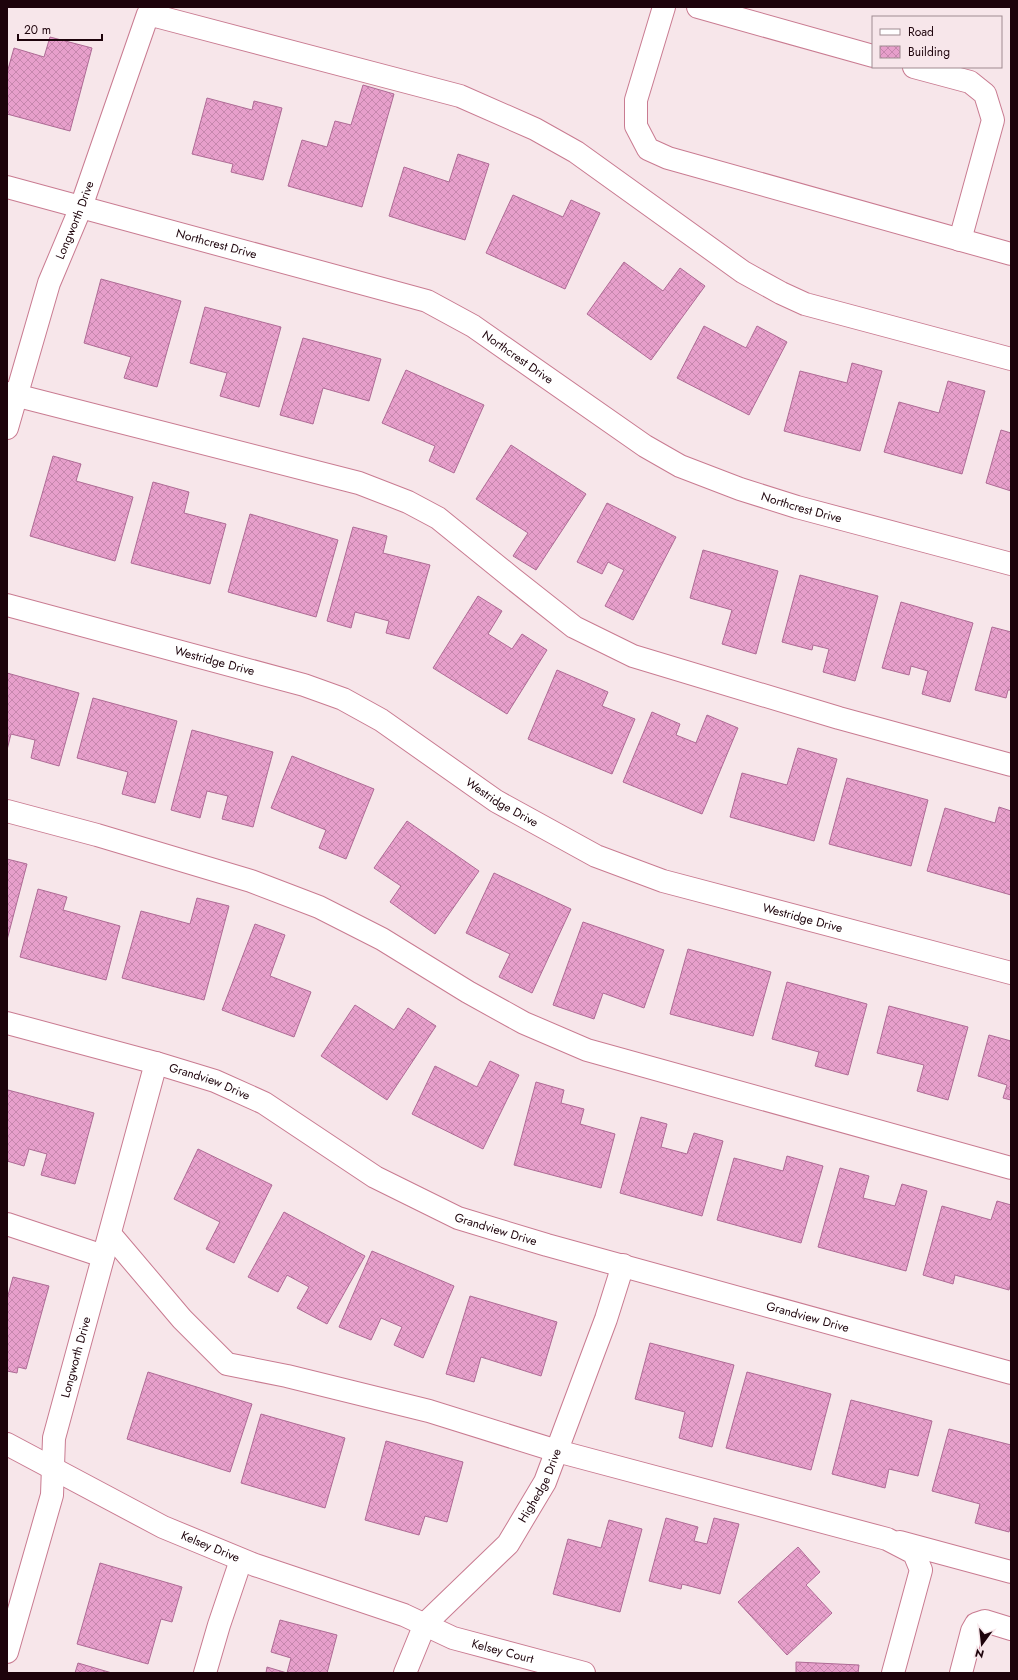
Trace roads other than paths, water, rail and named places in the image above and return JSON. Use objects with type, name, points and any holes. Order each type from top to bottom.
[{"type":"street","points":[[664,7],[636,100],[636,126],[648,149],[668,158],[1011,254]]},
{"type":"street","points":[[698,7],[872,56]]},
{"type":"street","name":"Longworth Drive","points":[[7,428],[12,394],[49,283],[81,208],[148,14],[460,96],[535,128],[576,152],[743,272],[781,293],[806,304],[1011,359]]},
{"type":"street","points":[[918,68],[970,82],[984,94],[992,120],[960,240]]},
{"type":"street","name":"Northcrest Drive","points":[[7,187],[427,301],[473,326],[645,446],[680,466],[740,489],[797,507],[1011,564]]},
{"type":"street","points":[[12,394],[359,483],[408,502],[438,518],[574,627],[633,656],[831,716],[1011,765]]},
{"type":"street","name":"Westridge Drive","points":[[7,605],[304,685],[343,699],[381,720],[496,802],[596,856],[662,881],[1011,973]]},
{"type":"street","points":[[7,811],[97,835],[251,881],[319,907],[382,939],[468,992],[524,1023],[587,1050],[1011,1168]]},
{"type":"street","name":"Grandview Drive","points":[[7,1023],[156,1063],[215,1081],[264,1103],[375,1177],[458,1218],[548,1245],[1011,1373]]},
{"type":"street","name":"Longworth Drive","points":[[7,1652],[52,1495],[54,1438],[156,1063]]},
{"type":"street","points":[[7,1224],[103,1256]]},
{"type":"street","points":[[110,1234],[182,1319],[227,1364],[288,1376],[429,1411],[557,1451],[1011,1572]]},
{"type":"street","name":"Highedge Drive","points":[[405,1673],[425,1624],[508,1544],[545,1482],[606,1319],[623,1266]]},
{"type":"street","name":"Kelsey Drive","points":[[7,1444],[164,1527],[241,1560],[404,1615],[425,1624]]},
{"type":"street","points":[[887,1539],[914,1553],[921,1570],[893,1673]]},
{"type":"street","points":[[205,1673],[219,1625],[241,1560]]},
{"type":"street","points":[[961,1673],[972,1631],[976,1624],[985,1621],[1011,1629]]},
{"type":"street","name":"Kelsey Court","points":[[425,1624],[453,1638],[584,1673]]}]
